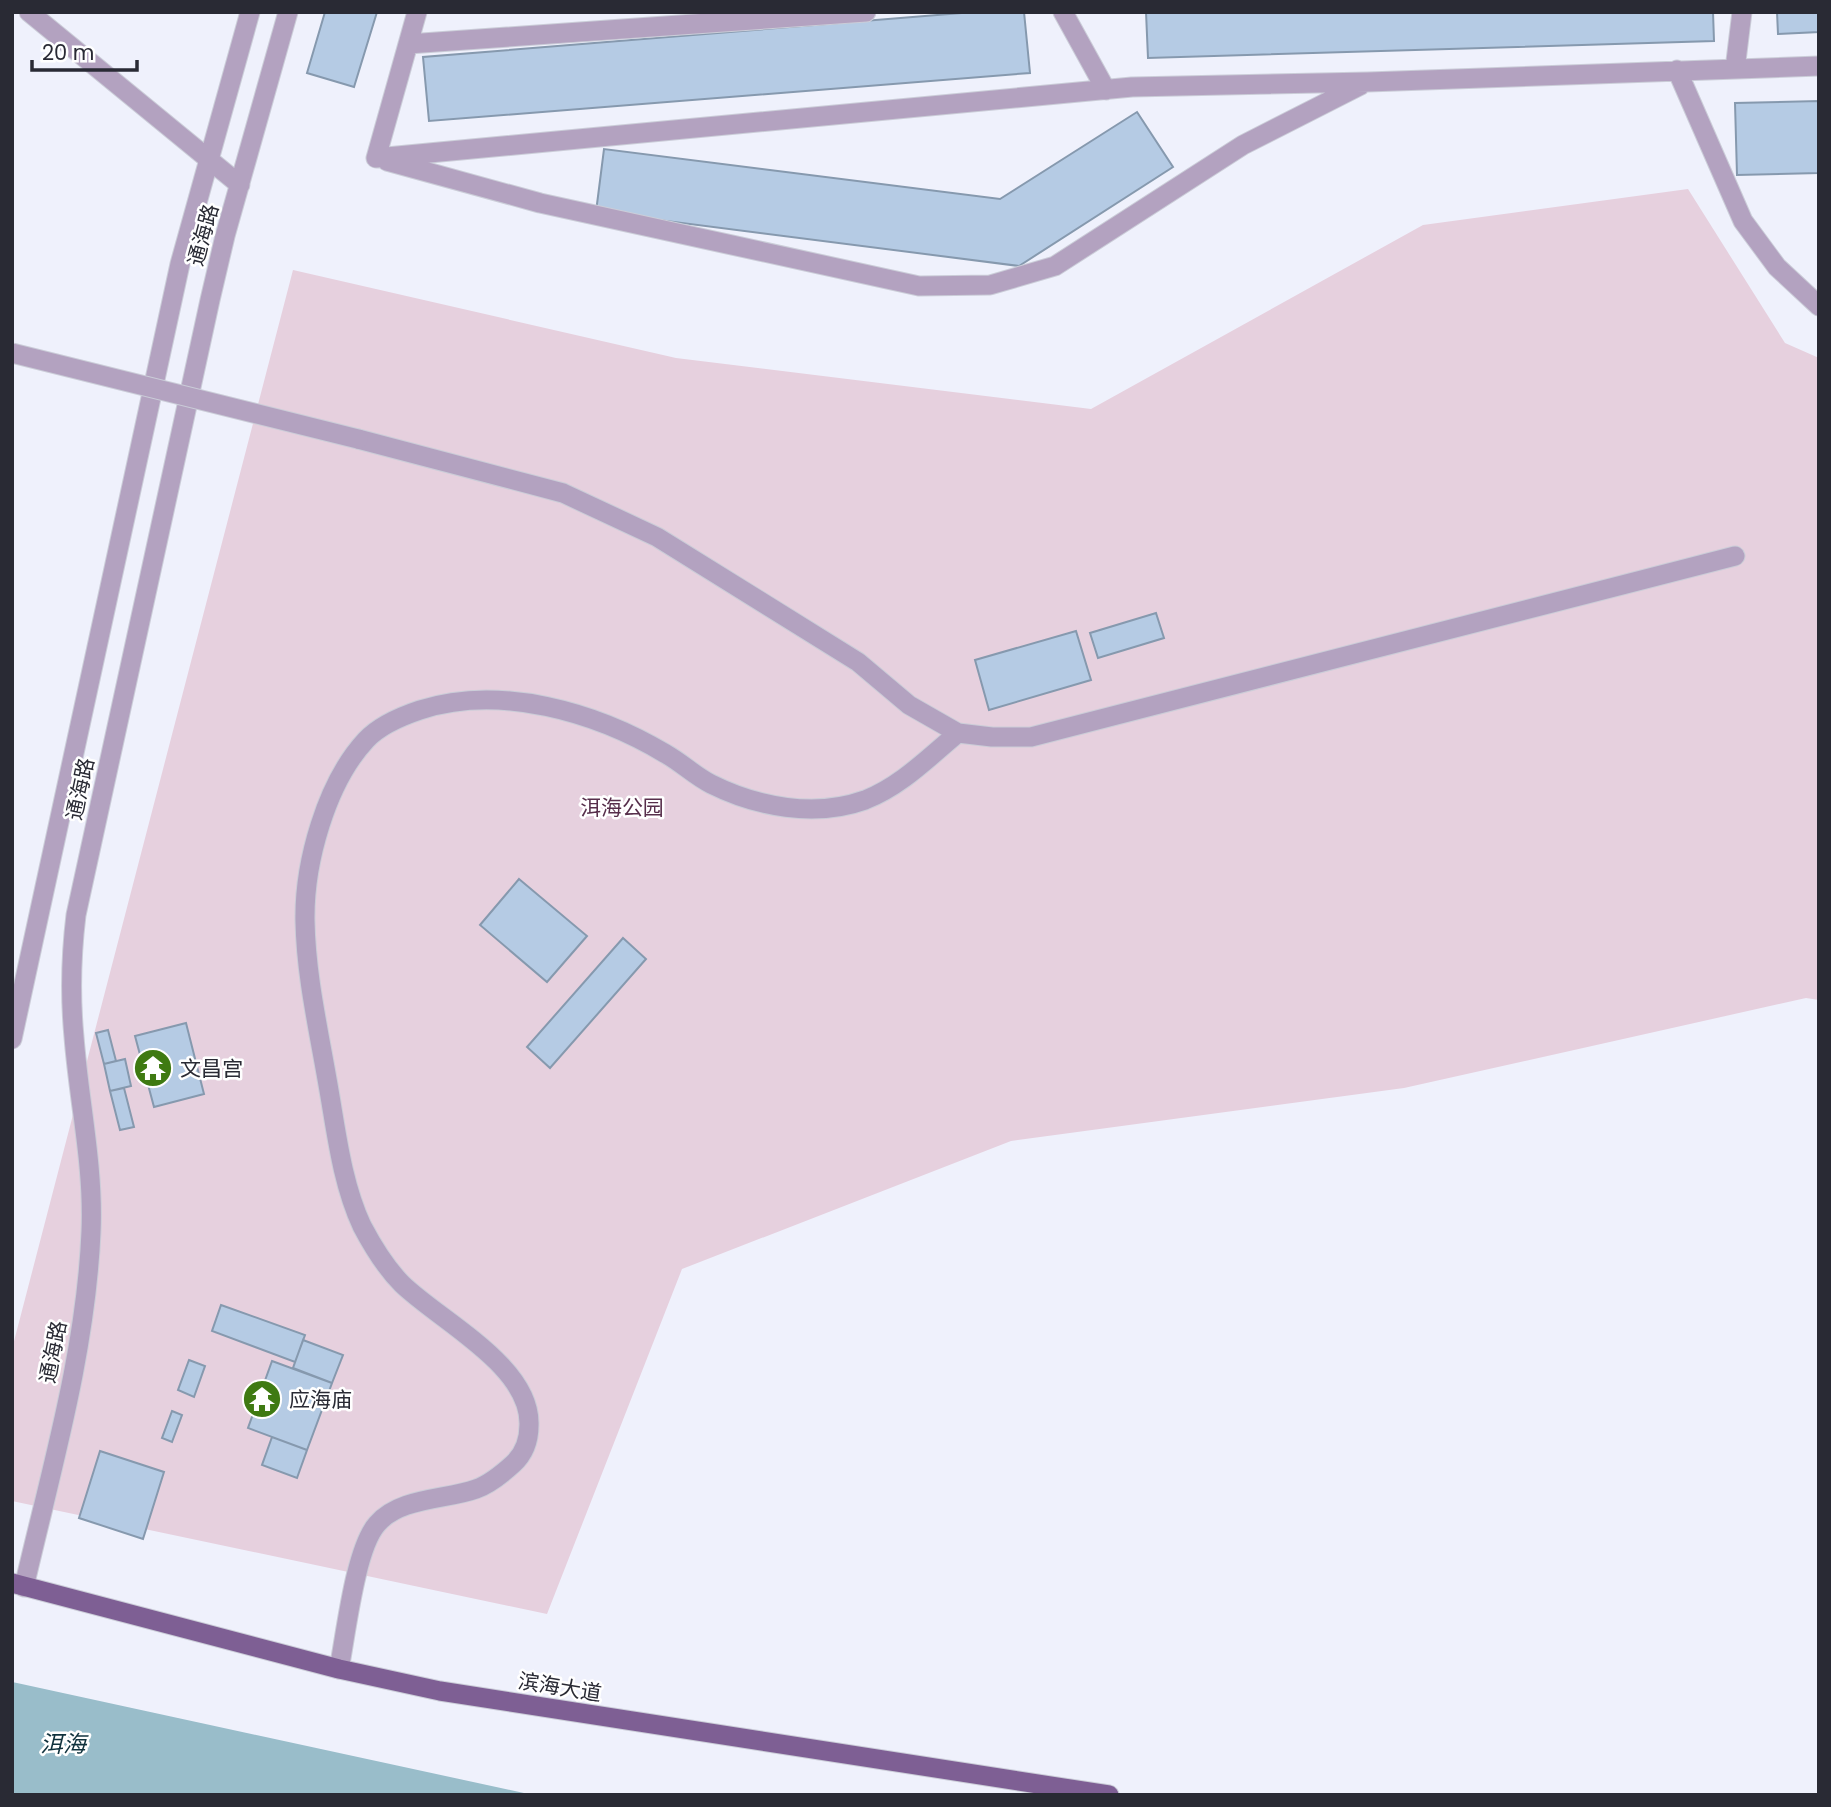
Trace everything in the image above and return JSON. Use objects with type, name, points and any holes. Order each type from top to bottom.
[{"type":"main road","name":"滨海大道","points":[[18,1585],[339,1669],[439,1691],[1109,1795]]},
{"type":"street","points":[[29,12],[240,185]]},
{"type":"street","name":"通海路","points":[[12,1039],[157,363],[180,264],[250,12]]},
{"type":"street","name":"通海路","points":[[18,1585],[72,1379],[87,1284],[91,1232],[90,1183],[71,995],[76,915],[193,371],[225,236],[288,12]]},
{"type":"street","points":[[376,158],[417,12]]},
{"type":"street","points":[[408,44],[866,12]]},
{"type":"street","points":[[1063,12],[1106,90]]},
{"type":"street","points":[[1735,69],[1742,12]]},
{"type":"street","points":[[376,158],[1132,87],[1368,82],[1819,66]]},
{"type":"street","points":[[1677,70],[1743,220],[1777,267],[1819,306]]},
{"type":"street","points":[[376,158],[540,203],[919,286],[990,285],[1055,266],[1243,145],[1368,82]]},
{"type":"street","points":[[12,353],[562,493],[657,537],[858,662],[909,705],[958,733],[992,737],[1031,737],[1735,556]]},
{"type":"street","points":[[339,1669],[361,1560],[377,1524],[395,1510],[478,1489],[502,1475],[519,1458],[528,1438],[530,1419],[513,1380],[481,1346],[401,1283],[363,1227],[349,1191],[307,962],[305,916],[310,870],[318,833],[329,801],[347,765],[369,737],[393,722],[419,711],[457,701],[502,700],[555,709],[614,728],[665,754],[707,782],[737,796],[781,806],[824,810],[866,799],[901,780],[958,733]]},
{"type":"green space","name":"洱海公园","points":[[1688,189],[1785,343],[1819,358],[1819,1000],[1806,998],[1404,1088],[1011,1141],[682,1269],[547,1614],[12,1501],[12,1349],[293,270],[676,358],[1091,409],[1423,225]]},
{"type":"water","name":"洱海","points":[[12,1682],[17,1683],[533,1795],[12,1795]]},
{"type":"building","points":[[325,12],[377,12],[354,87],[307,73]]},
{"type":"building","points":[[974,12],[1024,12],[1030,73],[429,121],[423,57]]},
{"type":"building","points":[[1146,12],[1713,12],[1714,41],[1148,58]]},
{"type":"building","points":[[1777,12],[1819,12],[1819,32],[1778,34]]},
{"type":"building","points":[[1819,101],[1819,173],[1737,175],[1735,103]]},
{"type":"building","points":[[1137,112],[1173,167],[1019,266],[596,212],[604,149],[1000,199]]},
{"type":"building","points":[[1156,613],[1164,638],[1098,658],[1090,633]]},
{"type":"building","points":[[1076,631],[1091,680],[989,710],[975,660]]},
{"type":"building","points":[[519,879],[587,936],[547,982],[480,925]]},
{"type":"building","points":[[623,938],[646,959],[550,1068],[527,1047]]},
{"type":"building","points":[[186,1023],[204,1094],[154,1107],[135,1036]]},
{"type":"building","points":[[108,1030],[116,1061],[104,1064],[96,1033]]},
{"type":"building","points":[[125,1059],[131,1086],[110,1091],[104,1064]]},
{"type":"building","points":[[124,1088],[134,1127],[120,1130],[110,1091]]},
{"type":"building","points":[[221,1305],[305,1335],[295,1362],[212,1331]]},
{"type":"building","points":[[303,1340],[343,1355],[332,1383],[293,1368]]},
{"type":"building","points":[[189,1360],[205,1366],[194,1397],[178,1390]]},
{"type":"building","points":[[272,1361],[332,1383],[307,1450],[248,1428]]},
{"type":"building","points":[[172,1411],[182,1415],[172,1442],[162,1438]]},
{"type":"building","points":[[272,1437],[307,1450],[297,1478],[262,1465]]},
{"type":"building","points":[[100,1451],[164,1472],[143,1539],[79,1518]]},
{"type":"place","name":"文昌宫","points":[[153,1068]]},
{"type":"place","name":"应海庙","points":[[262,1399]]}]
